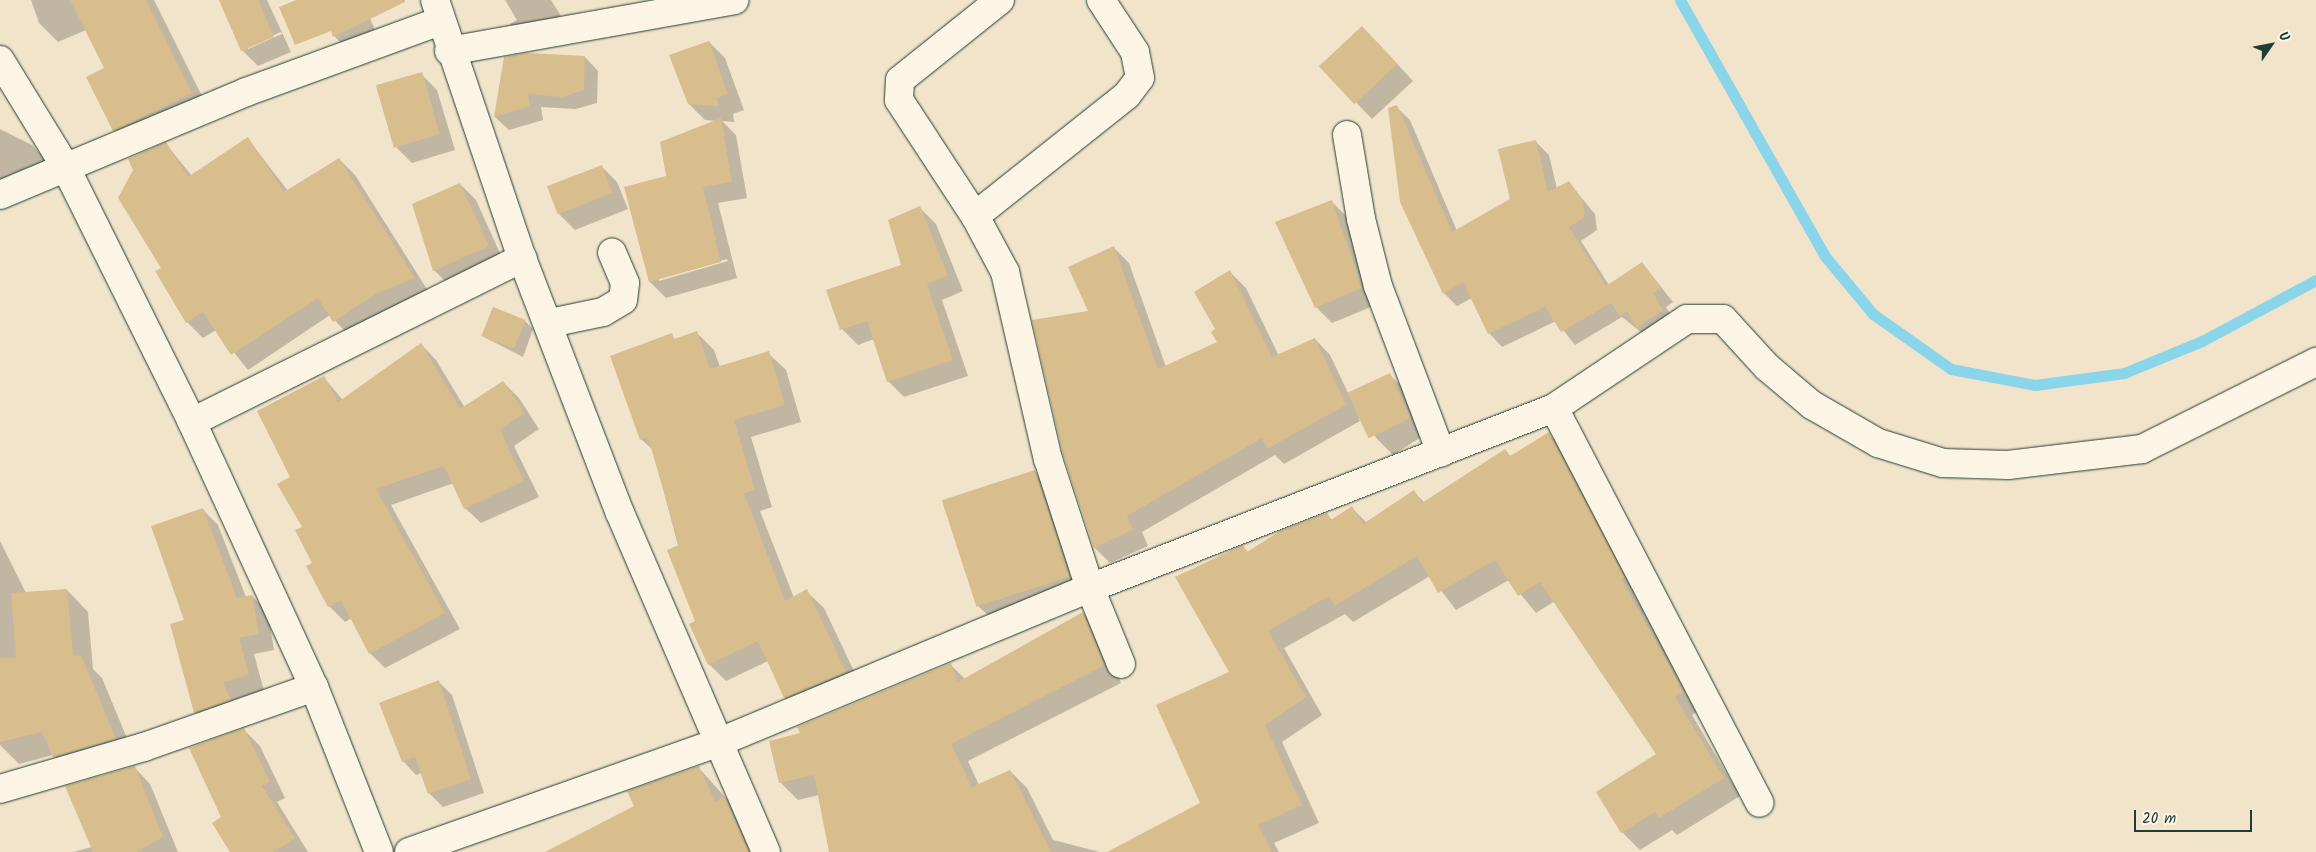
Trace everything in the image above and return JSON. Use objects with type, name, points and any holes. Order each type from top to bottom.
[{"type":"street","points":[[449,51],[734,0]]},
{"type":"street","points":[[1000,0],[900,80],[899,90],[904,109],[975,216],[1005,272],[1048,459],[1090,588],[1121,664]]},
{"type":"street","points":[[975,216],[1126,96],[1140,78],[1135,52],[1101,0]]},
{"type":"street","points":[[0,195],[438,11],[449,51],[522,258],[550,323],[620,513],[722,741],[766,852]]},
{"type":"street","points":[[0,60],[66,166],[192,422],[314,687],[380,852]]},
{"type":"street","points":[[1347,135],[1361,219],[1378,286],[1441,453]]},
{"type":"street","points":[[550,323],[603,312],[623,300],[625,283],[612,253]]},
{"type":"street","points":[[192,422],[522,258]]},
{"type":"street","points":[[410,852],[722,741],[1090,588],[1554,408],[1687,320],[1723,320],[1767,367],[1812,405],[1878,443],[1943,463],[2008,465],[2142,448],[2316,362]]},
{"type":"street","points":[[1554,408],[1760,803]]},
{"type":"street","points":[[0,789],[144,747],[314,687]]},
{"type":"building","points":[[70,0],[146,0],[192,93],[113,131],[86,77],[104,68]]},
{"type":"building","points":[[219,0],[258,0],[274,37],[241,51]]},
{"type":"building","points":[[296,0],[405,0],[405,2],[333,37],[331,31],[295,45],[279,7]]},
{"type":"building","points":[[1362,26],[1397,64],[1354,104],[1319,66]]},
{"type":"building","points":[[709,41],[728,94],[717,98],[719,106],[688,104],[669,55]]},
{"type":"building","points":[[526,53],[585,56],[584,90],[562,97],[528,94],[530,106],[494,117],[504,57]]},
{"type":"building","points":[[422,72],[440,134],[394,148],[376,85]]},
{"type":"building","points":[[1397,105],[1452,232],[1510,199],[1498,149],[1536,140],[1548,192],[1569,181],[1582,199],[1585,217],[1569,227],[1606,286],[1642,262],[1661,288],[1653,293],[1663,310],[1636,328],[1627,311],[1620,316],[1611,303],[1561,332],[1545,307],[1488,334],[1463,282],[1443,294],[1400,202],[1388,108]]},
{"type":"building","points":[[721,118],[732,182],[703,187],[721,262],[649,282],[624,187],[666,176],[660,142]]},
{"type":"building","points":[[248,137],[284,192],[339,158],[415,278],[376,294],[333,322],[318,298],[231,355],[203,312],[186,323],[155,271],[161,268],[118,198],[133,170],[128,159],[166,142],[188,177]]},
{"type":"building","points":[[602,165],[613,193],[558,214],[547,186]]},
{"type":"building","points":[[460,183],[489,246],[433,271],[412,204]]},
{"type":"building","points":[[1332,200],[1362,288],[1315,308],[1275,222]]},
{"type":"building","points":[[920,206],[948,275],[927,284],[953,360],[887,382],[867,321],[840,330],[826,290],[901,265],[888,220]]},
{"type":"building","points":[[1114,246],[1158,369],[1217,342],[1211,332],[1215,329],[1194,292],[1230,270],[1272,357],[1315,338],[1346,405],[1267,449],[1262,438],[1127,516],[1133,530],[1094,548],[1063,455],[1032,320],[1088,311],[1068,267]]},
{"type":"building","points":[[493,307],[525,320],[514,349],[481,336]]},
{"type":"building","points":[[697,331],[710,369],[769,351],[785,405],[734,420],[755,490],[744,493],[785,601],[807,589],[846,672],[784,698],[758,641],[708,665],[689,624],[695,621],[667,550],[679,545],[648,437],[640,440],[610,356],[672,333],[674,339]]},
{"type":"building","points":[[421,343],[460,409],[503,381],[525,413],[500,430],[524,481],[464,509],[444,466],[376,489],[445,613],[369,654],[341,600],[328,607],[306,566],[312,563],[295,530],[302,527],[277,484],[290,477],[257,411],[324,376],[338,402]]},
{"type":"building","points":[[1390,373],[1411,418],[1369,438],[1347,393]]},
{"type":"building","points":[[1549,432],[1625,577],[1621,579],[1684,692],[1675,697],[1724,778],[1659,818],[1655,812],[1621,833],[1596,792],[1656,754],[1540,582],[1518,596],[1495,560],[1438,593],[1417,556],[1335,606],[1329,596],[1268,631],[1306,697],[1265,725],[1302,805],[1258,825],[1272,852],[1107,852],[1200,803],[1156,705],[1229,672],[1175,577],[1243,545],[1247,552],[1280,531],[1327,513],[1331,520],[1352,506],[1363,524],[1414,490],[1422,503],[1505,449],[1510,456]]},
{"type":"building","points":[[1035,470],[1070,577],[976,607],[942,500]]},
{"type":"building","points":[[203,508],[237,598],[252,595],[259,634],[239,638],[249,675],[223,682],[231,700],[194,713],[170,624],[184,620],[151,526]]},
{"type":"building","points":[[67,589],[73,656],[81,655],[116,739],[53,757],[42,732],[0,742],[0,658],[16,658],[11,593]]},
{"type":"building","points":[[1083,612],[1105,665],[951,744],[972,787],[1010,770],[1051,852],[829,852],[814,775],[779,783],[769,741],[800,733],[797,727],[951,663],[958,682]]},
{"type":"building","points":[[439,680],[471,779],[428,794],[415,757],[402,762],[379,703]]},
{"type":"building","points":[[244,728],[270,782],[262,786],[295,838],[273,852],[230,852],[212,823],[221,817],[189,748]]},
{"type":"building","points":[[135,766],[163,837],[137,852],[93,852],[65,786]]},
{"type":"building","points":[[699,766],[715,802],[725,797],[749,852],[545,852],[634,806],[627,791]]},
{"type":"waterway","points":[[1680,0],[1824,255],[1873,314],[1951,369],[2035,385],[2124,373],[2202,341],[2316,280]]}]
